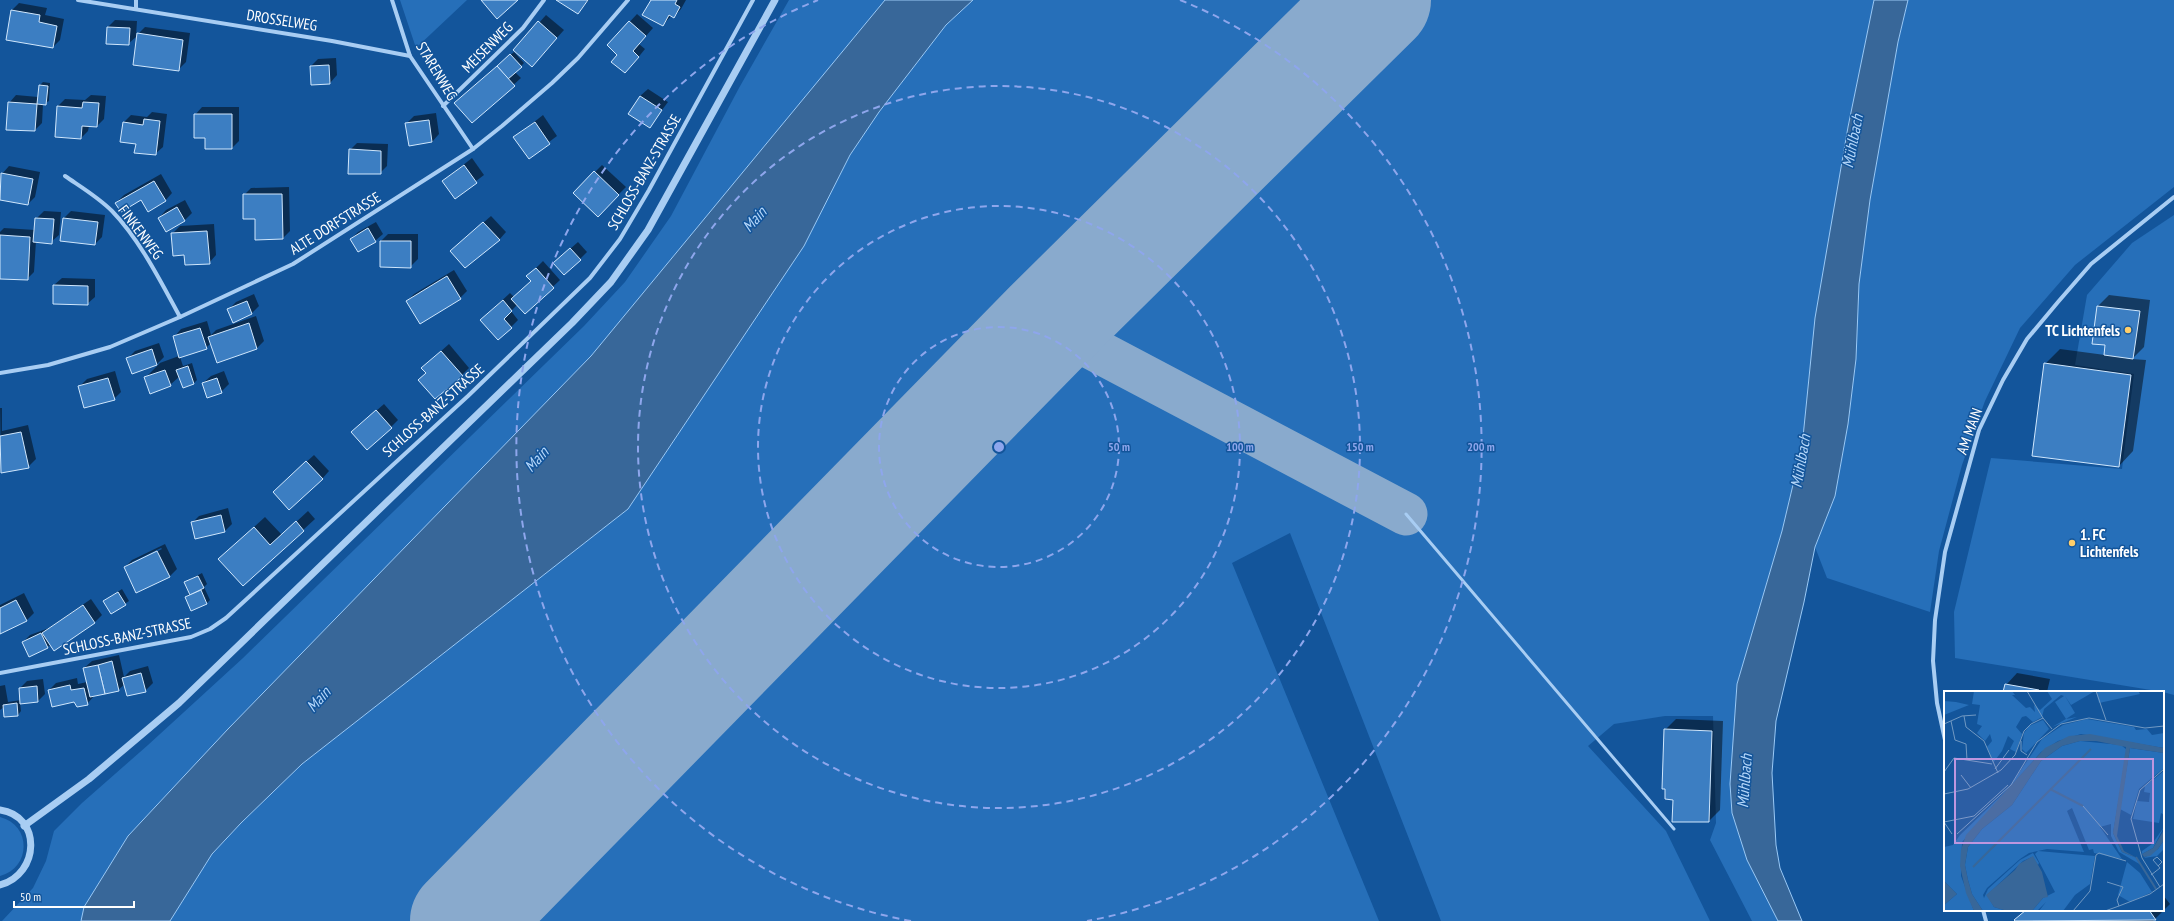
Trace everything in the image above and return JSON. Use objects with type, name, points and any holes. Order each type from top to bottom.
[{"type":"street","name":"DROSSELWEG","points":[[78,0],[136,8],[410,56]]},
{"type":"street","points":[[136,0],[136,8]]},
{"type":"street","name":"STARENWEG","points":[[392,0],[410,56],[473,149]]},
{"type":"street","name":"MEISENWEG","points":[[443,106],[523,28],[544,0]]},
{"type":"street","name":"ALTE DORFSTRASSE","points":[[0,373],[48,365],[79,357],[139,336],[293,264],[473,149],[552,83],[600,34],[628,0]]},
{"type":"street","name":"SCHLOSS-BANZ-STRASSE","points":[[0,673],[191,637],[210,629],[226,618],[468,396],[590,278],[620,239],[649,190],[753,0]]},
{"type":"street","points":[[24,826],[89,779],[179,703],[566,329],[611,282],[632,255],[662,206],[775,0]]},
{"type":"street","name":"FINKENWEG","points":[[65,176],[94,196],[112,211],[151,262],[180,318]]},
{"type":"street","name":"AM MAIN","points":[[1944,735],[1937,703],[1933,661],[1935,620],[1945,552],[1979,430],[2003,380],[2027,340],[2058,302],[2091,264],[2174,197]]},
{"type":"street","points":[[0,810],[16,816],[24,826],[30,841],[30,858],[25,868],[18,877],[0,885]]},
{"type":"street","points":[[1983,911],[1986,921]]},
{"type":"lane","points":[[1406,514],[1674,829]]},
{"type":"shaded area","points":[[400,0],[467,0],[416,48]]},
{"type":"shaded area","points":[[789,0],[885,0],[591,356],[228,729],[128,836],[84,907],[81,921],[2,921],[33,888],[46,861],[54,831],[82,803],[243,658],[584,326],[625,282],[671,216],[739,88]]},
{"type":"shaded area","points":[[973,0],[1874,0],[1848,127],[1816,317],[1802,447],[1782,531],[1737,684],[1730,784],[1732,814],[1748,861],[1778,921],[1752,921],[1710,840],[1716,823],[1713,716],[1665,716],[1614,724],[1588,746],[1666,831],[1710,921],[1441,921],[1290,533],[1232,563],[1379,921],[170,921],[212,854],[241,823],[302,764],[628,509],[804,246],[850,155],[879,112],[947,24]]},
{"type":"shaded area","points":[[1908,0],[2174,0],[2174,187],[2075,265],[2020,328],[1985,401],[1962,465],[1939,551],[1930,612],[1827,578],[1815,547],[1835,496],[1848,424],[1856,359],[1859,284],[1870,200],[1898,42]]},
{"type":"shaded area","name":"1. FC Lichtenfels","points":[[2174,215],[2174,695],[2164,691],[1955,658],[1954,612],[1991,458],[2122,469],[2134,374],[2075,365],[2087,295],[2132,243]]},
{"type":"shaded area","points":[[0,817],[18,828],[24,846],[18,865],[0,876]]},
{"type":"water","name":"Main","points":[[885,0],[973,0],[946,25],[879,112],[850,155],[804,246],[628,509],[302,764],[241,823],[212,854],[170,921],[81,921],[84,907],[128,836],[228,729],[591,356]]},
{"type":"water","name":"Mühlbach","points":[[1874,0],[1908,0],[1898,42],[1870,200],[1859,284],[1856,359],[1848,424],[1835,496],[1815,547],[1804,602],[1776,721],[1772,773],[1776,845],[1780,868],[1802,921],[1778,921],[1747,860],[1732,813],[1730,784],[1737,684],[1782,531],[1802,447],[1815,318],[1848,127]]},
{"type":"building","points":[[481,0],[518,0],[497,19]]},
{"type":"building","points":[[556,0],[588,0],[578,14]]},
{"type":"building","points":[[651,0],[677,0],[675,4],[680,7],[674,18],[669,15],[663,26],[642,15]]},
{"type":"building","points":[[11,10],[40,15],[39,22],[57,26],[53,48],[6,40]]},
{"type":"building","points":[[538,21],[557,38],[532,67],[513,50]]},
{"type":"building","points":[[629,21],[646,36],[633,51],[639,57],[625,73],[611,62],[617,55],[607,45]]},
{"type":"building","points":[[107,27],[130,28],[129,45],[106,44]]},
{"type":"building","points":[[137,33],[183,40],[179,71],[133,65]]},
{"type":"building","points":[[510,54],[522,67],[508,79],[497,66]]},
{"type":"building","points":[[329,65],[330,84],[311,85],[310,66]]},
{"type":"building","points":[[497,66],[515,86],[472,123],[454,103]]},
{"type":"building","points":[[39,85],[48,86],[46,105],[37,104]]},
{"type":"building","points":[[640,96],[662,110],[650,128],[628,114]]},
{"type":"building","points":[[8,102],[37,104],[35,131],[6,130]]},
{"type":"building","points":[[83,102],[99,103],[97,127],[82,126],[81,139],[55,137],[57,106],[82,108]]},
{"type":"building","points":[[194,114],[232,114],[232,149],[205,149],[205,138],[194,138]]},
{"type":"building","points":[[144,119],[160,121],[156,155],[134,153],[136,144],[120,142],[123,122],[143,125]]},
{"type":"building","points":[[429,120],[432,142],[409,146],[405,123]]},
{"type":"building","points":[[535,122],[550,144],[529,159],[513,137]]},
{"type":"building","points":[[349,149],[381,151],[381,174],[348,174]]},
{"type":"building","points":[[464,165],[477,183],[455,199],[442,181]]},
{"type":"building","points":[[594,171],[619,195],[598,217],[573,193]]},
{"type":"building","points":[[1,173],[33,179],[28,205],[0,200]]},
{"type":"building","points":[[154,181],[166,201],[148,212],[141,200],[121,212],[115,203]]},
{"type":"building","points":[[243,194],[282,194],[283,239],[255,240],[255,219],[243,219]]},
{"type":"building","points":[[177,207],[185,221],[166,232],[158,218]]},
{"type":"building","points":[[35,218],[54,219],[52,244],[33,242]]},
{"type":"building","points":[[63,218],[98,222],[95,245],[60,241]]},
{"type":"building","points":[[483,222],[500,240],[465,268],[450,251]]},
{"type":"building","points":[[368,228],[376,242],[358,252],[350,239]]},
{"type":"building","points":[[207,231],[210,264],[185,265],[184,255],[173,256],[171,233]]},
{"type":"building","points":[[0,235],[30,237],[28,280],[0,279]]},
{"type":"building","points":[[380,241],[411,241],[411,268],[380,267]]},
{"type":"building","points":[[570,248],[581,260],[564,275],[553,263]]},
{"type":"building","points":[[536,268],[554,288],[525,314],[511,299],[531,281],[526,276]]},
{"type":"building","points":[[447,276],[461,299],[420,324],[406,301]]},
{"type":"building","points":[[53,285],[88,286],[88,305],[53,304]]},
{"type":"building","points":[[503,300],[512,311],[504,319],[512,328],[498,340],[480,320]]},
{"type":"building","points":[[247,301],[252,314],[233,323],[227,309]]},
{"type":"building","points":[[2097,306],[2140,311],[2133,359],[2104,355],[2105,345],[2092,344]]},
{"type":"building","points":[[249,323],[257,349],[217,363],[208,337]]},
{"type":"building","points":[[200,328],[207,349],[179,358],[173,336]]},
{"type":"building","points":[[152,349],[157,365],[132,374],[126,358]]},
{"type":"building","points":[[441,351],[463,376],[435,399],[418,380],[426,373],[421,368]]},
{"type":"building","points":[[2044,363],[2131,375],[2119,467],[2032,456]]},
{"type":"building","points":[[188,366],[194,384],[183,388],[176,370]]},
{"type":"building","points":[[165,370],[171,386],[150,394],[144,377]]},
{"type":"building","points":[[108,378],[115,400],[84,408],[78,386]]},
{"type":"building","points":[[217,378],[222,393],[207,398],[202,383]]},
{"type":"building","points":[[376,410],[392,428],[367,450],[351,432]]},
{"type":"building","points":[[21,432],[29,468],[1,473],[0,436]]},
{"type":"building","points":[[306,461],[323,479],[289,510],[273,492]]},
{"type":"building","points":[[221,515],[225,532],[195,539],[191,522]]},
{"type":"building","points":[[296,521],[304,531],[243,586],[218,559],[254,527],[270,545]]},
{"type":"building","points":[[157,551],[170,577],[136,593],[124,567]]},
{"type":"building","points":[[198,576],[204,588],[190,595],[184,582]]},
{"type":"building","points":[[201,590],[207,604],[191,611],[185,597]]},
{"type":"building","points":[[118,592],[126,605],[111,614],[103,601]]},
{"type":"building","points":[[16,600],[27,621],[0,634],[0,608]]},
{"type":"building","points":[[83,605],[95,623],[54,651],[42,633]]},
{"type":"building","points":[[41,633],[48,648],[29,657],[22,642]]},
{"type":"building","points":[[112,661],[119,691],[105,694],[98,665]]},
{"type":"building","points":[[98,665],[105,694],[90,697],[83,668]]},
{"type":"building","points":[[141,673],[146,692],[127,696],[122,678]]},
{"type":"building","points":[[2005,684],[2039,690],[2039,691],[2003,691]]},
{"type":"building","points":[[70,685],[71,690],[84,688],[88,705],[77,707],[74,702],[52,707],[48,690]]},
{"type":"building","points":[[37,686],[38,702],[20,704],[19,688]]},
{"type":"building","points":[[17,703],[18,716],[4,717],[3,705]]},
{"type":"building","points":[[1664,729],[1712,731],[1709,822],[1672,822],[1673,800],[1665,799],[1665,789],[1662,789]]},
{"type":"building","points":[[2025,911],[2150,911],[2156,920],[2015,921],[2014,920]]},
{"type":"taxiway","points":[[1048,325],[1406,514]]},
{"type":"runway","points":[[464,921],[1048,325],[1377,0]]},
{"type":"place","name":"TC Lichtenfels","points":[[2128,330]]},
{"type":"place","name":"1. FC Lichtenfels","points":[[2072,543]]}]
